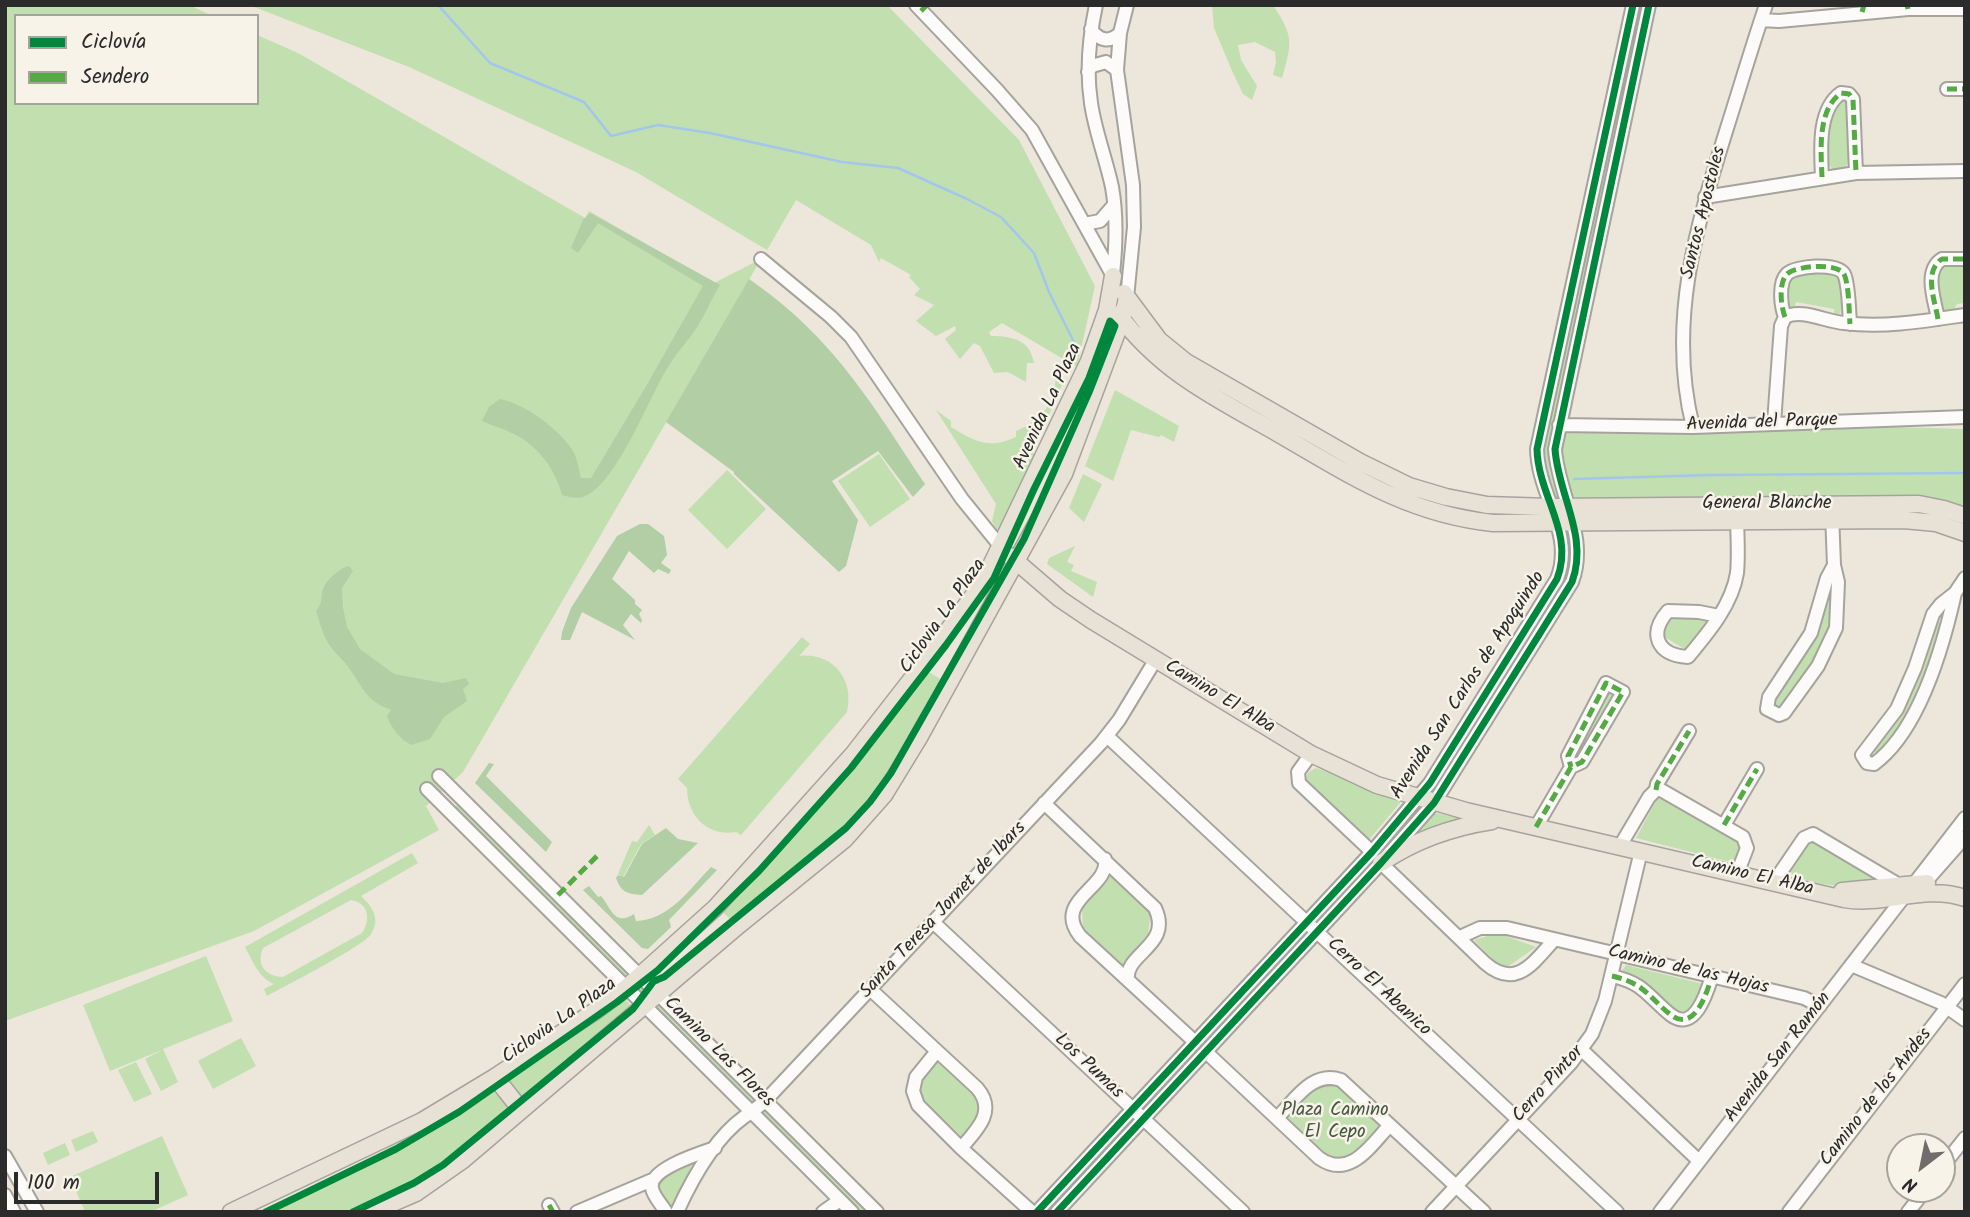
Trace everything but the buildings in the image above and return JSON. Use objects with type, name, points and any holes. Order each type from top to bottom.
[{"type":"main road","name":"General Blanche","points":[[1113,276],[1159,340],[1186,362],[1349,456],[1392,478],[1428,492],[1467,502],[1508,506],[1737,513],[1832,512],[1919,504],[1965,516]]},
{"type":"main road","name":"Avenida La Plaza","points":[[231,1212],[422,1121],[495,1077],[595,1011],[715,908],[837,773],[928,658],[983,582],[1085,371],[1100,334],[1113,276]]},
{"type":"main road","name":"Avenida La Plaza","points":[[372,1212],[416,1193],[449,1172],[735,928],[836,846],[870,812],[897,777],[1017,564],[1064,474],[1122,319],[1127,298]]},
{"type":"main road","name":"General Blanche","points":[[1109,300],[1156,358],[1189,382],[1399,500],[1436,513],[1474,521],[1557,524],[1737,513]]},
{"type":"main road","name":"General Blanche","points":[[1832,512],[1926,521],[1965,533]]},
{"type":"main road","name":"Camino El Alba","points":[[1001,547],[1017,564],[1070,606],[1311,754],[1371,782],[1503,820],[1863,902],[1909,891],[1965,888]]},
{"type":"main road","points":[[928,658],[938,656],[947,659],[954,676]]},
{"type":"main road","points":[[1377,858],[1459,827],[1503,820]]},
{"type":"main road","name":"Camino El Alba","points":[[1909,891],[1965,898]]},
{"type":"main road","points":[[715,908],[721,920],[735,928]]},
{"type":"main road","points":[[495,1077],[521,1110]]},
{"type":"street","name":"Avenida La Plaza","points":[[1096,5],[1091,29],[1088,72],[1092,112],[1114,205],[1113,276]]},
{"type":"street","name":"Avenida La Plaza","points":[[1127,5],[1120,33],[1117,71],[1133,185],[1134,227],[1127,298]]},
{"type":"street","name":"Avenida San Carlos de Apoquindo","points":[[1426,800],[1557,579],[1563,563],[1557,524],[1537,461],[1538,440],[1633,5]]},
{"type":"street","name":"Avenida San Carlos de Apoquindo","points":[[1057,1212],[1318,931],[1426,800],[1573,582],[1578,556],[1574,523],[1556,463],[1555,449],[1649,5]]},
{"type":"street","name":"Santos Apostoles","points":[[1693,427],[1684,357],[1685,293],[1694,238],[1766,5]]},
{"type":"street","points":[[921,7],[1032,130],[1113,276]]},
{"type":"street","points":[[1761,20],[1779,21],[1863,9],[1965,9]]},
{"type":"street","points":[[1091,29],[1099,38],[1105,40],[1115,38],[1120,33]]},
{"type":"street","points":[[1088,72],[1099,63],[1106,62],[1117,71]]},
{"type":"street","points":[[1947,89],[1965,89]]},
{"type":"street","points":[[1822,177],[1821,150],[1829,104],[1841,93],[1849,93],[1853,99],[1856,173]]},
{"type":"street","points":[[1705,197],[1856,173],[1965,171]]},
{"type":"street","points":[[1084,224],[1100,221],[1114,205]]},
{"type":"street","points":[[1115,220],[1134,227]]},
{"type":"street","points":[[1938,319],[1933,268],[1942,259],[1965,258]]},
{"type":"street","name":"Camino El Alba","points":[[761,259],[831,317],[850,337],[941,470],[1001,547]]},
{"type":"street","points":[[1774,423],[1781,326],[1785,317],[1782,284],[1786,275],[1792,271],[1831,266],[1838,268],[1845,277],[1850,324]]},
{"type":"street","points":[[1785,317],[1797,314],[1850,324],[1902,323],[1965,315]]},
{"type":"street","name":"Avenida del Parque","points":[[1559,425],[1693,427],[1965,417]]},
{"type":"street","points":[[1832,512],[1834,565],[1838,582],[1836,628],[1818,666],[1784,713],[1779,715],[1767,709],[1769,697],[1811,633],[1827,578],[1834,565]]},
{"type":"street","points":[[1719,616],[1668,611],[1656,633],[1657,640],[1678,657],[1688,657],[1719,616],[1732,593],[1737,573],[1737,513]]},
{"type":"street","points":[[1955,593],[1938,659],[1922,698],[1898,737],[1879,760],[1874,764],[1867,763],[1862,755],[1897,709],[1933,614],[1955,593],[1965,578]]},
{"type":"street","name":"Santa Teresa Jornet de Ibars","points":[[677,1212],[696,1172],[715,1148],[745,1116],[753,1113],[766,1100],[1107,736],[1156,659]]},
{"type":"street","points":[[1536,827],[1571,766],[1582,762],[1623,692],[1606,683],[1568,756],[1571,766]]},
{"type":"street","points":[[1906,691],[1922,698]]},
{"type":"street","points":[[1620,846],[1689,731]]},
{"type":"street","name":"Cerro El Abanico","points":[[1107,736],[1617,1212]]},
{"type":"street","points":[[1311,754],[1298,772],[1299,783],[1489,967],[1512,975],[1525,970],[1554,940]]},
{"type":"street","points":[[1724,825],[1757,769]]},
{"type":"street","name":"Camino Las Flores","points":[[439,776],[632,982],[645,1006],[852,1212]]},
{"type":"street","name":"Camino Las Flores","points":[[427,789],[632,982],[659,994],[877,1212]]},
{"type":"street","points":[[1656,790],[1667,792],[1742,836],[1747,848],[1737,874]]},
{"type":"street","points":[[1044,803],[1152,903],[1159,919],[1159,930],[1155,940],[1129,970],[1128,980]]},
{"type":"street","points":[[466,827],[477,814]]},
{"type":"street","name":"Avenida San Ramón","points":[[1660,1212],[1965,818]]},
{"type":"street","points":[[1774,882],[1804,838],[1813,834],[1909,891]]},
{"type":"street","name":"Avenida San Ramón","points":[[1909,891],[1965,837]]},
{"type":"street","name":"Cerro Pintor","points":[[1432,1212],[1582,1050],[1602,1013],[1641,851]]},
{"type":"street","name":"Avenida San Carlos de Apoquindo","points":[[1035,1212],[1307,921],[1377,858]]},
{"type":"street","points":[[1105,859],[1104,872],[1075,907],[1073,923],[1080,936],[1195,1042]]},
{"type":"street","name":"Los Pumas","points":[[933,922],[1243,1212]]},
{"type":"street","name":"Camino de las Hojas","points":[[1460,937],[1480,928],[1498,927],[1804,998],[1820,1006]]},
{"type":"street","points":[[1852,965],[1947,1007],[1965,1020]]},
{"type":"street","points":[[1612,976],[1639,986],[1671,1015],[1680,1019],[1689,1017],[1698,1009],[1712,976]]},
{"type":"street","name":"Camino de los Andes","points":[[1789,1212],[1965,984]]},
{"type":"street","points":[[870,989],[977,1088],[985,1101],[986,1112],[982,1123],[961,1148]]},
{"type":"street","points":[[1582,1050],[1699,1161]]},
{"type":"street","points":[[937,1051],[916,1077],[913,1086],[915,1099],[922,1110],[961,1148],[1035,1212]]},
{"type":"street","points":[[1206,1052],[1319,1158],[1336,1166],[1356,1160],[1390,1125]]},
{"type":"street","points":[[1277,1118],[1319,1079],[1330,1077],[1345,1083],[1484,1212]]},
{"type":"street","name":"Santa Teresa Jornet de Ibars","points":[[577,1212],[607,1205],[678,1162],[715,1148]]},
{"type":"street","points":[[5,1156],[37,1212]]},
{"type":"street","points":[[652,1180],[652,1189],[666,1212]]},
{"type":"street","points":[[5,1195],[14,1212]]},
{"type":"street","points":[[823,1212],[840,1200]]},
{"type":"green space","points":[[5,5],[189,5],[209,14],[14,14],[14,105],[259,105],[259,36],[298,53],[585,218],[589,211],[714,283],[761,259],[463,772],[426,806],[439,830],[254,931],[5,1021]]},
{"type":"green space","points":[[249,5],[887,5],[1019,140],[1095,286],[1077,367],[1002,323],[989,332],[991,336],[1013,338],[1024,344],[1032,355],[1034,363],[1027,363],[1026,382],[1008,372],[994,373],[980,346],[974,343],[960,359],[945,339],[956,330],[955,326],[936,336],[916,321],[934,305],[914,295],[920,289],[909,277],[911,275],[881,258],[879,262],[871,245],[796,200],[767,250],[636,172],[409,67]]},
{"type":"green space","points":[[1212,5],[1273,5],[1285,25],[1289,48],[1282,78],[1273,75],[1275,52],[1255,42],[1238,45],[1241,60],[1257,86],[1252,100],[1243,94],[1214,28]]},
{"type":"green space","points":[[1641,5],[1647,5],[1549,444],[1550,472],[1559,502],[1555,503],[1543,457],[1544,439]]},
{"type":"green space","points":[[1844,98],[1848,103],[1849,159],[1844,168],[1833,170],[1826,141],[1828,124],[1833,108]]},
{"type":"green space","points":[[590,213],[720,285],[697,327],[668,367],[631,439],[608,476],[583,497],[575,498],[562,495],[550,468],[530,445],[514,434],[482,421],[489,407],[500,399],[520,406],[541,419],[559,434],[573,451],[581,478],[591,478],[703,286],[598,223],[578,253],[571,248],[583,220]]},
{"type":"green space","points":[[1944,264],[1965,264],[1965,303],[1957,304],[1954,310],[1942,311],[1938,273]]},
{"type":"green space","points":[[1825,271],[1839,275],[1842,284],[1842,306],[1839,315],[1834,316],[1834,309],[1796,302],[1794,309],[1792,308],[1787,295],[1790,282],[1799,275]]},
{"type":"green space","points":[[749,279],[778,301],[827,347],[867,398],[925,484],[913,497],[878,451],[832,481],[858,520],[846,566],[839,572],[734,472],[666,422]]},
{"type":"green space","points":[[1056,375],[1060,376],[1062,385],[1033,452],[1038,464],[1002,538],[992,521],[996,504],[936,410],[951,421],[951,427],[974,440],[989,443],[1006,441],[1016,437],[1016,431],[1033,422],[1045,410],[1053,394]]},
{"type":"green space","points":[[1115,390],[1179,426],[1174,442],[1161,435],[1159,437],[1131,430],[1113,481],[1085,466]]},
{"type":"green space","points":[[1893,427],[1965,429],[1965,506],[1920,497],[1572,499],[1560,482],[1559,429],[1693,433]]},
{"type":"green space","points":[[879,454],[910,499],[870,527],[838,481]]},
{"type":"green space","points":[[727,470],[766,509],[727,549],[688,510]]},
{"type":"green space","points":[[1083,474],[1102,484],[1084,522],[1069,508]]},
{"type":"green space","points":[[640,524],[648,524],[664,536],[667,555],[661,563],[671,570],[669,574],[658,569],[654,573],[629,551],[612,579],[642,610],[639,614],[641,623],[631,614],[623,625],[635,640],[582,612],[570,640],[561,640],[571,608],[617,536]]},
{"type":"green space","points":[[1564,528],[1570,528],[1574,550],[1568,580],[1440,787],[1435,786],[1567,565],[1568,551]]},
{"type":"green space","points":[[1075,546],[1067,562],[1074,565],[1071,571],[1097,582],[1093,597],[1047,564],[1049,558]]},
{"type":"green space","points":[[349,566],[353,571],[342,588],[343,608],[347,627],[360,649],[394,674],[443,683],[466,678],[469,684],[463,689],[467,701],[444,717],[430,739],[411,745],[400,736],[387,716],[391,710],[366,693],[326,639],[316,611],[327,582]]},
{"type":"green space","points":[[1825,594],[1833,594],[1831,624],[1800,686],[1779,710],[1770,703]]},
{"type":"green space","points":[[1666,615],[1710,620],[1686,650],[1660,632]]},
{"type":"green space","points":[[1936,621],[1943,624],[1944,631],[1910,713],[1880,756],[1871,749]]},
{"type":"green space","points":[[802,637],[810,644],[799,656],[822,658],[831,663],[844,679],[849,700],[847,712],[741,835],[708,828],[695,816],[687,788],[678,779]]},
{"type":"green space","points":[[927,671],[944,681],[901,758],[871,802],[823,849],[730,919],[720,909]]},
{"type":"green space","points":[[1607,689],[1617,695],[1579,760],[1569,754]]},
{"type":"green space","points":[[489,763],[494,764],[486,776],[552,842],[546,852],[475,783]]},
{"type":"green space","points":[[1316,768],[1404,798],[1368,841],[1306,786],[1307,775]]},
{"type":"green space","points":[[1657,799],[1670,799],[1744,847],[1734,863],[1636,838]]},
{"type":"green space","points":[[460,803],[870,1212],[859,1212],[455,807]]},
{"type":"green space","points":[[1419,808],[1420,811],[1318,923],[1315,922]]},
{"type":"green space","points":[[1431,814],[1460,818],[1459,821],[1416,836],[1415,833]]},
{"type":"green space","points":[[649,825],[655,835],[641,844],[623,877],[618,874],[632,841],[637,842]]},
{"type":"green space","points":[[666,828],[678,839],[698,843],[642,895],[625,891],[616,878],[618,875],[624,877],[642,844]]},
{"type":"green space","points":[[1817,840],[1883,878],[1838,886],[1793,876],[1789,868],[1805,842]]},
{"type":"green space","points":[[412,853],[418,863],[361,896],[372,908],[375,918],[374,928],[365,940],[267,996],[264,989],[274,984],[260,973],[245,947]],"holes":[[[351,900],[357,902],[367,913],[367,923],[362,933],[283,977],[271,974],[264,968],[261,960],[263,948]]]},
{"type":"green space","points":[[711,867],[717,870],[669,920],[671,927],[648,949],[642,948],[583,890],[589,886],[618,917],[634,914],[636,921],[648,919],[678,902]]},
{"type":"green space","points":[[1107,877],[1115,877],[1151,911],[1148,934],[1122,967],[1083,928],[1082,910]]},
{"type":"green space","points":[[1306,930],[1309,933],[1145,1111],[1142,1111],[1141,1109]]},
{"type":"green space","points":[[1498,933],[1536,947],[1503,970],[1474,940]]},
{"type":"green space","points":[[206,956],[233,1021],[163,1049],[178,1082],[161,1091],[145,1059],[162,1050],[110,1071],[83,1005]]},
{"type":"green space","points":[[1626,965],[1703,984],[1697,1004],[1692,1011],[1676,1011],[1648,987],[1621,973]]},
{"type":"green space","points":[[622,996],[636,1011],[495,1128],[424,1179],[353,1212],[256,1212],[355,1168],[534,1061]]},
{"type":"green space","points":[[241,1038],[256,1066],[213,1089],[198,1061]]},
{"type":"green space","points":[[935,1060],[983,1101],[983,1114],[964,1139],[920,1096],[919,1077]]},
{"type":"green space","points":[[136,1062],[152,1094],[134,1102],[118,1070]]},
{"type":"green space","name":"Plaza Camino El Cepo","points":[[1328,1083],[1339,1085],[1380,1122],[1377,1131],[1349,1160],[1335,1162],[1322,1155],[1288,1119],[1290,1113],[1316,1086]]},
{"type":"green space","points":[[93,1131],[98,1142],[76,1152],[71,1140]]},
{"type":"green space","points":[[162,1136],[188,1195],[150,1212],[85,1212],[70,1177]]},
{"type":"green space","points":[[65,1143],[70,1155],[48,1165],[43,1153]]},
{"type":"green space","points":[[692,1165],[672,1211],[653,1183],[680,1167]]},
{"type":"waterway","points":[[438,5],[490,63],[584,102],[611,136],[658,125],[710,133],[842,162],[898,168],[1001,217],[1034,253],[1049,292],[1075,344]]},
{"type":"waterway","points":[[1574,479],[1965,473]]},
{"type":"marked path","points":[[921,11],[927,5]]},
{"type":"marked path","points":[[1862,12],[1864,5]]},
{"type":"marked path","points":[[1907,5],[1908,9]]},
{"type":"marked path","points":[[1947,89],[1965,89]]},
{"type":"marked path","points":[[1822,177],[1821,143],[1824,120],[1833,100],[1841,93],[1849,94],[1853,99],[1856,173]]},
{"type":"marked path","points":[[1938,319],[1932,287],[1936,264],[1942,259],[1965,259]]},
{"type":"marked path","points":[[1785,317],[1781,289],[1787,274],[1798,269],[1825,267],[1840,270],[1844,274],[1850,324]]},
{"type":"marked path","points":[[1536,827],[1571,767],[1582,762],[1623,692],[1606,683],[1568,756],[1571,767]]},
{"type":"marked path","points":[[1656,790],[1689,731]]},
{"type":"marked path","points":[[1724,825],[1757,769]]},
{"type":"marked path","points":[[558,895],[599,854]]},
{"type":"marked path","points":[[1612,976],[1638,986],[1679,1019],[1687,1019],[1699,1008],[1712,976]]},
{"type":"marked path","points":[[549,1205],[553,1212]]},
{"type":"cycle path","points":[[1037,1212],[1372,852],[1430,783],[1557,579],[1562,546],[1543,483],[1537,449],[1633,5]]},
{"type":"cycle path","points":[[1057,1212],[1434,803],[1572,582],[1576,565],[1575,532],[1555,449],[1649,5]]},
{"type":"cycle path","name":"Ciclovia La Plaza","points":[[266,1212],[396,1149],[459,1112],[617,1002],[658,970],[759,871],[851,768],[994,578],[1089,378],[1110,321],[1115,326],[1090,390],[1024,539],[891,773],[870,802],[846,828],[664,977],[654,981],[633,1009],[443,1165],[414,1183],[353,1212]]}]
